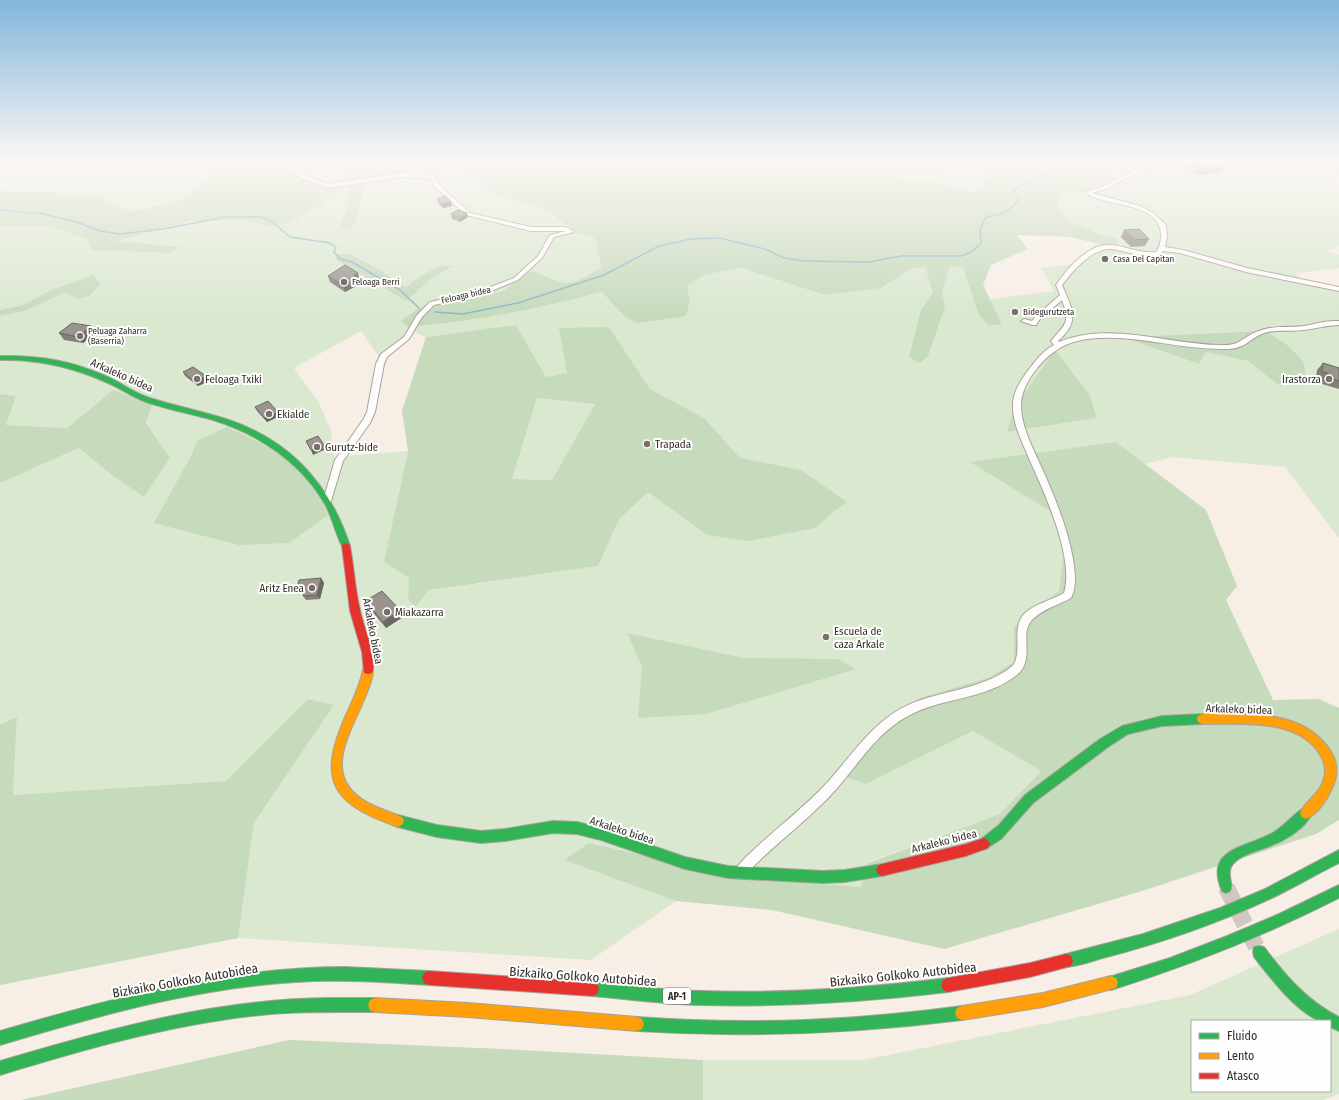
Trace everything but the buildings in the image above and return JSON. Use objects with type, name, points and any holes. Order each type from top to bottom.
[{"type":"main road","name":"Arkaleko bidea","points":[[0,358],[31,357],[66,364],[118,384],[133,394],[147,400],[230,423],[293,459],[308,472],[338,520],[346,541],[351,565],[355,611],[367,652],[367,678],[344,733],[335,772],[341,788],[356,804],[379,815],[462,836],[488,838],[555,827],[578,828],[709,870],[739,873],[834,877],[922,860],[982,845],[1000,834],[1020,807],[1116,735],[1134,727],[1171,720],[1203,719],[1266,720],[1290,724],[1311,736],[1322,746],[1332,766],[1332,776],[1326,790],[1292,826],[1277,838],[1241,851],[1224,864],[1222,868],[1222,875],[1226,888]]},
{"type":"main road","name":"Bizkaiko Golkoko Autobidea","points":[[0,1038],[81,1014],[157,995],[234,982],[297,975],[430,977],[701,998],[798,998],[903,990],[995,977],[1146,940],[1218,914],[1270,891],[1339,856]]},
{"type":"main road","points":[[0,1068],[83,1042],[146,1026],[206,1016],[286,1006],[367,1005],[444,1008],[727,1030],[831,1028],[938,1017],[1047,1000],[1145,973],[1246,936],[1290,918],[1339,891]]},
{"type":"main road","points":[[1259,952],[1288,989],[1321,1016],[1330,1020]]},
{"type":"street","name":"Feloaga bidea","points":[[327,501],[339,460],[371,412],[380,364],[384,356],[407,338],[419,316],[432,303],[482,292],[516,279],[540,257],[552,236],[569,234],[570,230],[531,229],[467,213]]},
{"type":"street","points":[[1057,344],[1054,341],[1065,332],[1070,321],[1070,314],[1059,283],[1094,250],[1108,246],[1129,252],[1158,254],[1162,249],[1164,241],[1163,225],[1151,213]]},
{"type":"street","points":[[1162,249],[1181,251],[1246,270],[1339,288]]},
{"type":"street","points":[[1024,321],[1034,324],[1038,318],[1063,295]]},
{"type":"street","points":[[739,873],[754,857],[797,820],[827,791],[890,722],[904,712],[944,697],[989,685],[1016,669],[1021,661],[1023,627],[1025,620],[1031,614],[1068,595],[1070,569],[1061,524],[1024,435],[1017,405],[1021,389],[1032,370],[1057,344],[1076,339],[1110,336],[1212,347],[1236,347],[1246,343],[1259,333],[1267,330],[1303,328],[1328,322],[1339,323]]},
{"type":"green space","points":[[0,213],[305,213],[288,224],[265,226],[249,221],[191,221],[117,241],[179,247],[169,253],[92,250],[87,239],[48,226],[7,227],[0,225]]},
{"type":"green space","points":[[291,213],[344,213],[340,228],[348,213],[552,213],[575,232],[596,239],[601,268],[581,279],[567,283],[560,282],[532,270],[503,291],[464,298],[419,326],[511,313],[602,292],[625,317],[690,300],[687,286],[704,275],[741,268],[825,295],[881,288],[912,268],[926,267],[933,292],[921,310],[928,356],[945,307],[942,291],[950,267],[963,268],[979,315],[989,326],[1002,324],[990,299],[1054,291],[1041,268],[1076,264],[1096,243],[1119,249],[1117,238],[1102,235],[1070,222],[1063,213],[1339,213],[1339,246],[1327,251],[1339,255],[1339,268],[1295,273],[1305,282],[1339,291],[1339,538],[1285,467],[1172,457],[1145,464],[1115,442],[1053,513],[1063,543],[1068,579],[1017,659],[866,784],[973,731],[1041,771],[1000,814],[868,862],[861,887],[740,877],[589,843],[564,860],[676,901],[591,960],[238,938],[254,823],[334,705],[308,699],[226,781],[13,795],[17,718],[0,725],[0,483],[79,448],[113,476],[144,497],[170,458],[146,423],[113,390],[67,428],[6,425],[16,396],[0,394],[0,316],[25,311],[64,293],[78,299],[90,296],[49,291],[23,305],[0,310],[0,225],[7,227],[48,226],[87,239],[93,250],[169,253],[178,247],[116,241],[191,221],[249,221],[265,226]],"holes":[[[451,266],[430,280],[406,301],[398,296],[375,267],[406,287],[421,276]],[[516,325],[546,377],[568,373],[609,327],[650,389],[704,418],[563,493],[538,573],[484,583],[429,590],[408,600],[409,578],[384,562],[408,451],[334,457],[331,431],[319,403],[294,368],[361,331],[381,360],[412,331],[426,337]],[[1131,337],[1303,361],[1277,384],[1248,361],[1206,352],[1199,364],[1132,340]],[[1014,408],[1097,418],[1007,432]],[[197,441],[238,545],[155,523],[191,456]]]},
{"type":"green space","points":[[344,213],[357,213],[351,228],[340,229]]},
{"type":"green space","points":[[552,213],[1064,213],[1070,222],[1102,235],[1117,238],[1119,249],[1071,237],[1017,235],[1028,249],[991,265],[983,285],[1002,324],[989,326],[979,315],[963,268],[950,267],[942,291],[945,307],[928,356],[920,363],[909,357],[921,310],[933,292],[925,267],[912,268],[881,288],[825,295],[741,268],[704,275],[687,286],[690,300],[686,316],[637,323],[625,317],[602,292],[511,313],[419,326],[412,331],[401,321],[418,309],[464,298],[503,291],[532,270],[560,282],[567,283],[581,279],[601,268],[596,239],[575,232]]},
{"type":"green space","points":[[336,254],[349,254],[375,267],[406,287],[422,275],[434,269],[452,266],[430,280],[406,301],[336,260]]},
{"type":"green space","points":[[93,275],[100,284],[90,296],[78,299],[64,293],[25,311],[0,316],[0,310],[23,305],[49,291]]},
{"type":"green space","points":[[516,325],[546,377],[567,373],[559,328],[609,327],[650,389],[704,418],[740,458],[801,470],[847,502],[815,528],[748,541],[707,535],[648,492],[619,519],[598,566],[429,590],[416,606],[408,600],[409,578],[384,562],[408,451],[402,411],[426,337]],"holes":[[[537,398],[595,404],[552,480],[512,479]]]},
{"type":"green space","points":[[1266,331],[1287,345],[1303,361],[1308,385],[1277,384],[1248,361],[1206,352],[1199,364],[1131,340],[1131,337]]},
{"type":"green space","points":[[1055,350],[1089,394],[1097,418],[1007,432],[1014,408]]},
{"type":"green space","points":[[113,390],[152,404],[146,423],[170,458],[144,497],[113,476],[79,448],[0,483],[0,394],[16,396],[6,425],[67,428]]},
{"type":"green space","points":[[537,398],[595,404],[552,480],[512,479]]},
{"type":"green space","points":[[227,427],[261,443],[313,476],[328,515],[289,543],[238,545],[154,523],[191,456],[197,441]]},
{"type":"green space","points":[[1116,442],[1206,510],[1237,586],[1226,600],[1273,700],[1319,699],[1339,708],[1339,820],[1316,834],[1142,891],[944,949],[772,910],[676,901],[564,860],[589,843],[740,877],[861,887],[868,863],[1000,814],[1041,771],[973,731],[866,784],[840,775],[891,718],[917,699],[990,677],[1014,662],[1014,627],[1059,591],[1064,554],[1055,514],[970,462]]},
{"type":"green space","points":[[627,633],[743,658],[838,659],[856,669],[706,714],[638,718],[642,666]]},
{"type":"green space","points":[[308,699],[334,705],[254,823],[238,938],[0,985],[0,725],[17,717],[13,795],[226,781]]},
{"type":"green space","points":[[1339,929],[1339,1094],[1323,1100],[703,1100],[703,1060],[863,1060],[1190,995]]},
{"type":"green space","points":[[289,1040],[503,1049],[703,1060],[703,1100],[21,1100]]},
{"type":"waterway","points":[[36,213],[77,222],[100,231],[120,234],[163,229],[225,217],[261,217],[272,222],[290,237],[330,243],[336,247],[334,252],[340,259],[352,262],[400,290],[419,308]]},
{"type":"waterway","points":[[435,312],[463,314],[518,303],[604,275],[659,246],[691,239],[719,238],[765,249],[784,258],[804,261],[869,262],[901,256],[961,256],[970,253],[981,243],[980,230],[985,218],[1001,213]]},
{"type":"tunnel","points":[[1226,887],[1259,952]]},
{"type":"traffic: fast","points":[[0,358],[29,358],[57,362],[71,366],[98,375],[146,399],[228,422],[249,431],[286,454],[303,469],[317,486],[329,505],[339,525],[346,546]]},
{"type":"traffic: fast","points":[[984,844],[997,835],[1029,799],[1104,743],[1126,730],[1162,721],[1202,719]]},
{"type":"traffic: fast","points":[[1226,887],[1223,876],[1224,867],[1229,859],[1246,849],[1279,836],[1306,813]]},
{"type":"traffic: fast","points":[[398,821],[437,831],[481,837],[505,835],[553,827],[577,828],[601,834],[685,863],[728,872],[823,877],[845,876],[882,870]]},
{"type":"traffic: fast","points":[[1066,961],[1143,941],[1194,924],[1269,893],[1339,856]]},
{"type":"traffic: fast","points":[[1111,983],[1170,964],[1227,943],[1256,931],[1339,891]]},
{"type":"traffic: fast","points":[[1259,952],[1294,994],[1314,1010],[1330,1020]]},
{"type":"traffic: fast","points":[[0,1038],[109,1007],[183,990],[220,984],[312,974],[362,974],[429,978]]},
{"type":"traffic: fast","points":[[592,989],[661,996],[764,998],[886,992],[948,985]]},
{"type":"traffic: fast","points":[[0,1068],[155,1025],[219,1013],[282,1006],[375,1005]]},
{"type":"traffic: fast","points":[[637,1024],[719,1028],[800,1028],[880,1023],[962,1013]]},
{"type":"traffic: fast","points":[[1331,1020],[1339,1024]]},
{"type":"traffic: slow","points":[[368,670],[362,692],[346,727],[339,747],[336,764],[337,778],[343,789],[352,799],[364,807],[398,821]]},
{"type":"traffic: slow","points":[[1202,719],[1254,719],[1271,721],[1288,725],[1304,732],[1317,741],[1327,755],[1330,763],[1330,779],[1323,794],[1306,813]]},
{"type":"traffic: slow","points":[[962,1013],[1043,1000],[1111,983]]},
{"type":"traffic: slow","points":[[375,1005],[468,1010],[637,1024]]},
{"type":"traffic: jam","points":[[346,546],[355,611],[367,652],[368,670]]},
{"type":"traffic: jam","points":[[882,870],[966,850],[984,844]]},
{"type":"traffic: jam","points":[[948,985],[1030,970],[1066,961]]},
{"type":"traffic: jam","points":[[429,978],[592,989]]},
{"type":"place","name":"Casa Del Capitan","points":[[1105,259]]},
{"type":"place","name":"Feloaga Berri","points":[[344,282]]},
{"type":"place","name":"Bidegurutzeta","points":[[1015,312]]},
{"type":"place","name":"Peluaga Zaharra (Baserria)","points":[[80,336]]},
{"type":"place","name":"Feloaga Txiki","points":[[197,379]]},
{"type":"place","name":"Irastorza","points":[[1329,379]]},
{"type":"place","name":"Ekialde","points":[[269,414]]},
{"type":"place","name":"Trapada","points":[[647,444]]},
{"type":"place","name":"Gurutz-bide","points":[[317,447]]},
{"type":"place","name":"Aritz Enea","points":[[312,588]]},
{"type":"place","name":"Miakazarra","points":[[387,612]]},
{"type":"place","name":"Escuela de caza Arkale","points":[[826,637]]}]
